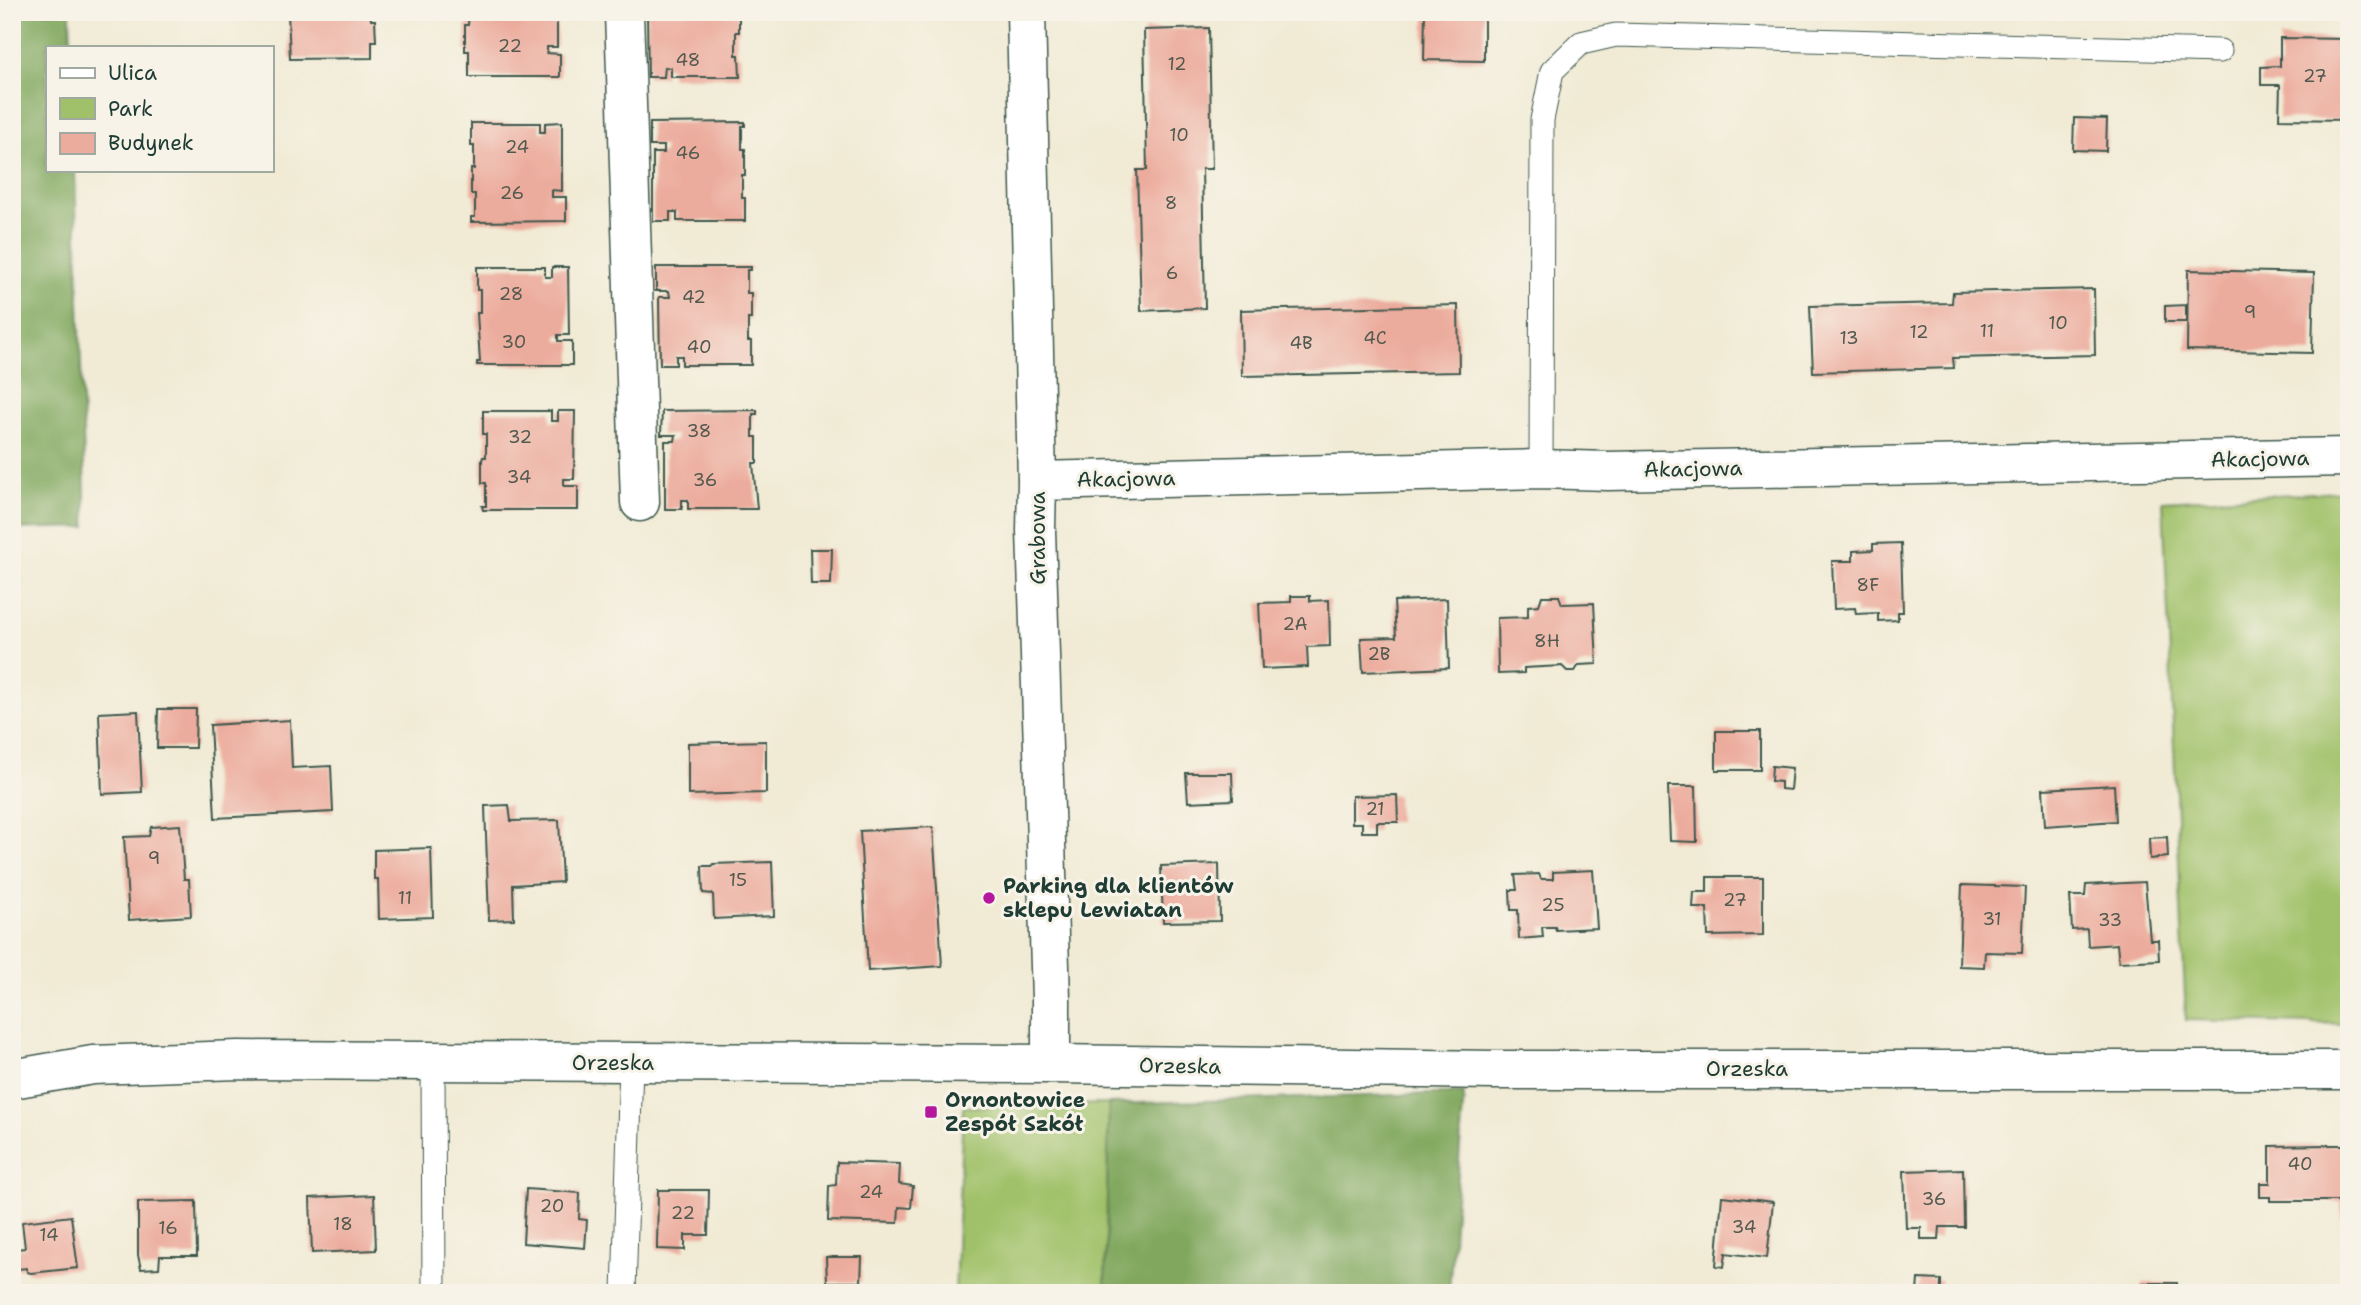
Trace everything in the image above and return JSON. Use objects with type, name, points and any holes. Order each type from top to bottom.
[{"type":"street","points":[[624,12],[640,502]]},
{"type":"street","name":"Grabowa","points":[[1026,12],[1036,530],[1051,1064]]},
{"type":"street","name":"Akacjowa","points":[[1037,481],[1541,469],[1636,470],[2349,457]]},
{"type":"street","name":"Orzeska","points":[[12,1079],[93,1065],[238,1060],[1051,1064],[1495,1070],[2349,1070]]},
{"type":"lane","points":[[1541,469],[1542,120],[1552,71],[1581,43],[1616,35],[2220,51]]},
{"type":"lane","points":[[433,1061],[434,1293]]},
{"type":"lane","points":[[624,1293],[631,1063]]},
{"type":"green space","points":[[12,12],[70,12],[71,46],[46,46],[46,172],[75,172],[86,527],[12,529]]},
{"type":"green space","points":[[2349,491],[2349,721],[2346,722],[2349,747],[2349,1024],[2186,1020],[2163,501]]},
{"type":"green space","points":[[1464,1093],[1449,1293],[1105,1293],[1109,1104]]},
{"type":"green space","points":[[1109,1104],[1105,1293],[955,1293],[963,1107]]},
{"type":"building","points":[[288,12],[370,12],[371,20],[375,20],[376,41],[372,41],[372,58],[290,59]]},
{"type":"building","points":[[469,12],[557,12],[557,47],[547,47],[547,53],[560,54],[560,77],[469,77],[465,25],[468,25]]},
{"type":"building","points":[[647,12],[739,12],[736,55],[739,55],[740,77],[671,77],[671,68],[665,67],[664,77],[648,77]]},
{"type":"building","points":[[1425,12],[1484,12],[1484,61],[1424,60]]},
{"type":"building","points":[[1209,28],[1212,169],[1202,169],[1205,308],[1141,311],[1137,170],[1147,170],[1144,30]]},
{"type":"building","points":[[2280,38],[2349,39],[2349,120],[2279,119],[2280,85],[2261,85],[2261,67],[2280,66]]},
{"type":"building","points":[[2074,118],[2107,119],[2106,151],[2073,150]]},
{"type":"building","points":[[562,122],[562,191],[552,190],[552,197],[566,197],[566,221],[471,222],[471,217],[475,217],[475,194],[471,194],[474,146],[471,146],[471,123],[540,123],[540,132],[545,132],[545,123]]},
{"type":"building","points":[[745,122],[745,126],[742,126],[745,175],[742,175],[742,198],[745,198],[745,221],[677,221],[677,212],[670,212],[670,221],[653,221],[653,153],[664,153],[664,146],[650,146],[650,123]]},
{"type":"building","points":[[477,267],[545,267],[545,277],[552,277],[552,267],[568,267],[569,335],[558,335],[558,341],[572,341],[572,365],[477,365],[477,362],[480,362],[477,313],[480,313],[480,290],[477,290]]},
{"type":"building","points":[[656,267],[751,267],[751,270],[747,270],[747,293],[751,293],[748,341],[751,341],[751,365],[682,365],[682,356],[676,356],[676,365],[660,365],[659,297],[670,297],[669,291],[656,291]]},
{"type":"building","points":[[2188,270],[2314,273],[2312,353],[2187,350]]},
{"type":"building","points":[[2094,289],[2095,355],[1953,358],[1954,368],[1813,372],[1810,306],[1952,303],[1953,292]]},
{"type":"building","points":[[1458,305],[1459,372],[1242,376],[1241,310]]},
{"type":"building","points":[[2186,305],[2186,322],[2165,322],[2165,306]]},
{"type":"building","points":[[757,410],[757,414],[753,414],[753,437],[757,437],[757,463],[753,463],[757,509],[688,509],[688,500],[682,500],[682,509],[665,509],[665,441],[675,441],[676,435],[661,435],[662,411]]},
{"type":"building","points":[[483,411],[551,411],[551,421],[558,421],[558,411],[575,411],[574,479],[564,479],[564,486],[578,486],[578,510],[483,510],[482,506],[486,506],[486,483],[482,483],[482,460],[486,457],[486,434],[483,434]]},
{"type":"building","points":[[1901,543],[1903,612],[1898,612],[1898,620],[1878,621],[1878,613],[1856,614],[1855,608],[1834,609],[1832,561],[1853,561],[1853,551],[1873,550],[1873,544]]},
{"type":"building","points":[[810,549],[832,549],[831,584],[811,584]]},
{"type":"building","points":[[1291,596],[1310,596],[1310,601],[1329,600],[1330,646],[1307,647],[1308,667],[1262,669],[1259,603],[1291,602]]},
{"type":"building","points":[[1542,596],[1559,596],[1562,604],[1594,603],[1597,664],[1579,665],[1575,671],[1567,671],[1562,666],[1524,668],[1524,673],[1498,674],[1497,618],[1528,617],[1528,606],[1539,605]]},
{"type":"building","points":[[1447,599],[1449,668],[1363,672],[1361,638],[1396,637],[1394,601]]},
{"type":"building","points":[[158,709],[196,709],[195,748],[157,748]]},
{"type":"building","points":[[138,711],[142,792],[102,794],[99,713]]},
{"type":"building","points":[[290,720],[292,768],[331,766],[333,812],[215,818],[210,725]]},
{"type":"building","points":[[1716,731],[1760,731],[1760,770],[1716,770]]},
{"type":"building","points":[[766,741],[766,793],[688,795],[688,743]]},
{"type":"building","points":[[1772,766],[1792,768],[1790,790],[1781,789],[1781,782],[1771,781]]},
{"type":"building","points":[[1186,773],[1232,773],[1233,800],[1188,802]]},
{"type":"building","points":[[2114,785],[2116,821],[2045,826],[2043,789]]},
{"type":"building","points":[[1668,786],[1696,786],[1697,842],[1670,841]]},
{"type":"building","points":[[1397,795],[1398,822],[1377,822],[1377,832],[1362,832],[1362,823],[1352,823],[1352,796]]},
{"type":"building","points":[[509,805],[511,821],[559,820],[562,882],[513,885],[514,919],[489,920],[485,806]]},
{"type":"building","points":[[180,825],[184,879],[189,879],[191,916],[129,920],[124,837],[149,836],[151,827]]},
{"type":"building","points":[[933,827],[942,966],[868,971],[860,831]]},
{"type":"building","points":[[2167,837],[2168,857],[2150,859],[2149,838]]},
{"type":"building","points":[[431,848],[433,917],[379,919],[374,850]]},
{"type":"building","points":[[772,862],[774,916],[714,919],[713,894],[703,893],[702,866]]},
{"type":"building","points":[[1219,864],[1220,921],[1163,922],[1161,866]]},
{"type":"building","points":[[1593,870],[1597,928],[1556,930],[1555,927],[1542,927],[1543,937],[1519,939],[1518,910],[1511,910],[1510,890],[1517,890],[1515,875],[1539,874],[1541,879],[1553,879],[1553,872]]},
{"type":"building","points":[[1707,877],[1763,877],[1763,935],[1708,936],[1707,908],[1693,908],[1694,892],[1707,892]]},
{"type":"building","points":[[2145,882],[2150,940],[2158,940],[2159,960],[2119,962],[2117,944],[2088,946],[2087,929],[2072,930],[2070,896],[2085,896],[2086,885]]},
{"type":"building","points":[[1962,885],[2025,887],[2022,953],[1985,952],[1984,967],[1959,966]]},
{"type":"building","points":[[2349,1145],[2349,1218],[2341,1218],[2341,1201],[2270,1201],[2270,1197],[2260,1197],[2260,1183],[2270,1183],[2270,1146]]},
{"type":"building","points":[[837,1162],[900,1164],[899,1184],[913,1186],[911,1208],[899,1207],[898,1223],[828,1221],[829,1186],[836,1185]]},
{"type":"building","points":[[1963,1169],[1964,1227],[1940,1227],[1939,1239],[1921,1239],[1921,1228],[1906,1228],[1904,1171]]},
{"type":"building","points":[[526,1189],[580,1193],[579,1219],[587,1220],[585,1248],[523,1243]]},
{"type":"building","points":[[658,1190],[709,1190],[708,1235],[685,1235],[685,1250],[657,1249]]},
{"type":"building","points":[[374,1195],[376,1250],[312,1253],[310,1198]]},
{"type":"building","points":[[1722,1196],[1773,1202],[1767,1258],[1726,1253],[1724,1267],[1716,1266]]},
{"type":"building","points":[[196,1201],[197,1256],[160,1256],[159,1268],[141,1269],[138,1255],[138,1202]]},
{"type":"building","points":[[71,1216],[78,1268],[31,1273],[27,1272],[27,1268],[17,1269],[16,1249],[25,1248],[22,1222]]},
{"type":"building","points":[[826,1257],[862,1257],[861,1282],[827,1282]]},
{"type":"building","points":[[1918,1279],[1941,1280],[1941,1293],[1917,1293]]},
{"type":"building","points":[[2142,1283],[2177,1283],[2177,1293],[2137,1293],[2137,1289],[2142,1289]]},
{"type":"place","name":"Parking dla klientów sklepu Lewiatan","points":[[989,898]]},
{"type":"place","name":"Ornontowice Zespół Szkół","points":[[931,1112]]}]
